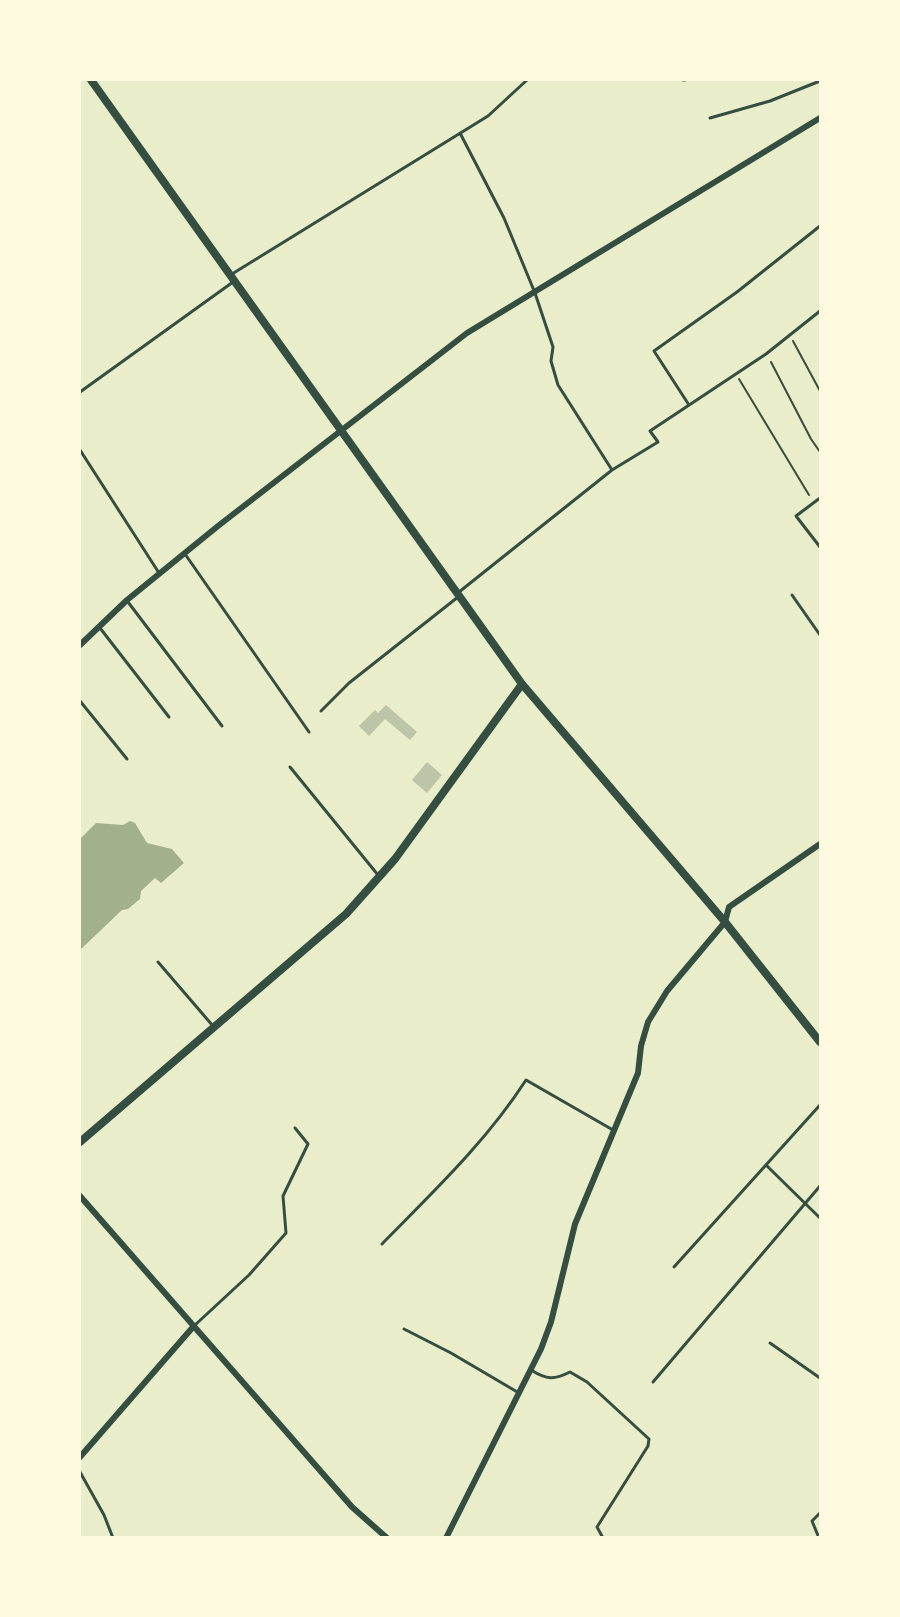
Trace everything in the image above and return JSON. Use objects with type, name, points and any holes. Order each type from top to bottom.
[{"type":"street","points":[[91,80],[522,684],[725,922],[820,1042]]},
{"type":"street","points":[[80,645],[159,573],[340,429],[467,333],[820,118]]},
{"type":"street","points":[[80,1142],[346,914],[380,878],[522,684]]},
{"type":"street","points":[[446,1538],[531,1370],[551,1322],[575,1224],[638,1073],[641,1046],[648,1022],[666,991],[725,922],[729,907],[820,844]]},
{"type":"street","points":[[80,1197],[352,1507],[387,1538]]},
{"type":"street","points":[[80,1457],[194,1327]]},
{"type":"lane","points":[[80,392],[232,278],[488,116],[527,80]]},
{"type":"lane","points":[[710,118],[770,101],[820,81]]},
{"type":"lane","points":[[460,133],[504,218],[535,293],[553,347],[551,361],[558,385],[612,470]]},
{"type":"lane","points":[[689,405],[654,351],[737,292],[820,226]]},
{"type":"lane","points":[[321,711],[349,683],[612,470],[658,442],[651,431],[766,354],[820,311]]},
{"type":"lane","points":[[80,450],[159,573]]},
{"type":"lane","points":[[820,498],[796,516],[820,548]]},
{"type":"lane","points":[[184,553],[309,732]]},
{"type":"lane","points":[[792,595],[820,635]]},
{"type":"lane","points":[[127,600],[222,726]]},
{"type":"lane","points":[[99,627],[169,717]]},
{"type":"lane","points":[[80,700],[127,759]]},
{"type":"lane","points":[[290,767],[380,878]]},
{"type":"lane","points":[[158,962],[214,1028]]},
{"type":"lane","points":[[382,1244],[476,1148],[506,1111],[526,1080],[614,1131]]},
{"type":"lane","points":[[674,1267],[820,1105]]},
{"type":"lane","points":[[194,1327],[249,1275],[286,1233],[283,1196],[308,1144],[295,1128]]},
{"type":"lane","points":[[766,1165],[820,1218]]},
{"type":"lane","points":[[653,1382],[820,1186]]},
{"type":"lane","points":[[404,1329],[451,1353],[519,1393]]},
{"type":"lane","points":[[770,1343],[820,1378]]},
{"type":"lane","points":[[531,1370],[543,1377],[553,1379],[570,1372],[587,1383],[649,1439],[648,1446],[597,1527],[603,1538]]},
{"type":"lane","points":[[80,1472],[104,1515],[113,1538]]},
{"type":"lane","points":[[819,1538],[812,1521],[820,1513]]},
{"type":"path","points":[[790,335],[820,391]]},
{"type":"path","points":[[766,354],[820,452]]},
{"type":"path","points":[[736,374],[813,503]]},
{"type":"shaded area","points":[[130,821],[135,823],[147,843],[172,849],[184,863],[161,883],[155,878],[141,891],[140,899],[128,909],[122,910],[80,950],[80,839],[96,823],[123,825]]},
{"type":"building","points":[[386,705],[417,732],[410,740],[385,719],[369,736],[359,726],[375,710],[378,713]]},
{"type":"building","points":[[427,762],[442,775],[427,793],[412,780]]}]
